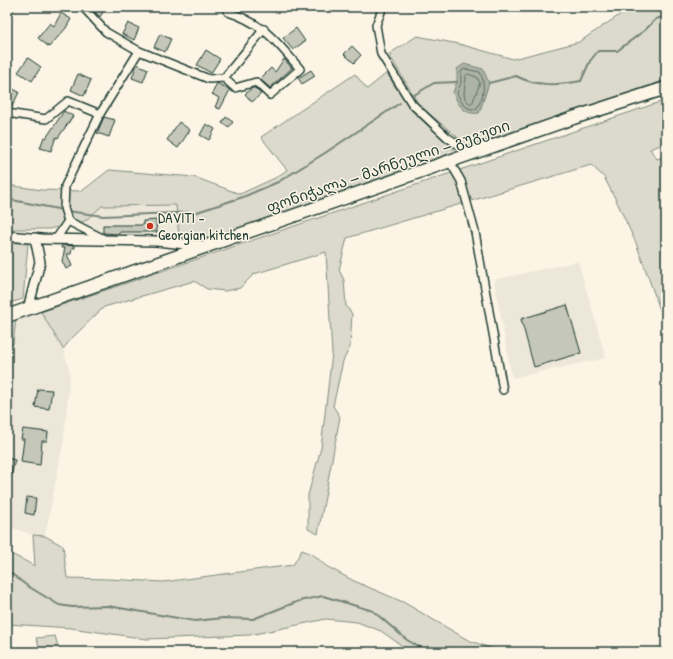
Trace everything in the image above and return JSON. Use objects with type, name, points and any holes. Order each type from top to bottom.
[{"type":"highway","name":"ფონიჭალა — მარნეული — გუგუთი","points":[[7,316],[572,118],[666,88]]},
{"type":"street","points":[[7,11],[10,7]]},
{"type":"street","points":[[82,7],[106,32],[139,51],[209,79],[224,78],[235,88],[256,82],[270,95],[300,69],[264,29],[244,17],[228,12]]},
{"type":"street","points":[[381,7],[381,12],[376,25],[381,54],[412,104],[447,137],[463,148],[468,155]]},
{"type":"street","points":[[224,78],[264,29]]},
{"type":"street","points":[[109,241],[68,221],[64,208],[65,186],[100,114],[139,51]]},
{"type":"street","points":[[7,112],[46,119],[68,101],[100,114]]},
{"type":"street","points":[[450,162],[461,182],[475,232],[503,390]]},
{"type":"street","points":[[56,239],[68,221]]},
{"type":"street","points":[[7,236],[109,241],[156,241],[210,246]]},
{"type":"street","points":[[28,309],[40,262],[35,238]]},
{"type":"shaded area","points":[[635,7],[666,7],[666,80],[469,147],[419,105],[389,54],[417,36],[459,44],[513,59],[579,42],[624,12]],"holes":[[[457,82],[489,83],[479,113],[453,93]]]},
{"type":"shaded area","points":[[387,73],[413,112],[457,152],[214,238],[179,237],[176,205],[102,206],[85,221],[49,229],[7,229],[7,185],[42,190],[82,191],[109,170],[194,177],[240,194],[275,178],[287,170],[261,137],[355,74],[367,89]]},
{"type":"shaded area","points":[[666,100],[666,143],[650,149],[657,159],[666,156],[666,320],[664,321],[636,243],[617,202],[604,177],[591,165],[347,238],[339,270],[344,280],[346,306],[352,314],[350,347],[343,361],[333,406],[340,417],[318,534],[308,529],[308,495],[321,448],[332,353],[326,252],[254,274],[240,288],[225,291],[207,289],[194,281],[104,307],[71,339],[63,349],[41,312]]},
{"type":"shaded area","points":[[176,205],[179,237],[108,238],[79,223],[85,221],[102,206]]},
{"type":"shaded area","points":[[7,242],[28,244],[23,299],[7,304]]},
{"type":"shaded area","points":[[578,261],[606,358],[512,378],[494,280]]},
{"type":"shaded area","points":[[41,312],[63,349],[70,372],[64,439],[45,536],[33,535],[7,526],[7,382],[16,319]]},
{"type":"shaded area","points":[[16,319],[13,344],[7,346],[7,322]]},
{"type":"shaded area","points":[[33,535],[45,536],[63,546],[67,578],[163,582],[293,565],[302,550],[314,555],[326,566],[354,581],[403,602],[468,640],[501,652],[411,652],[381,631],[357,622],[326,619],[250,635],[147,639],[71,628],[7,624],[7,552],[35,566]]},
{"type":"shaded area","points":[[55,636],[60,652],[41,652],[36,638]]},
{"type":"water","points":[[464,64],[483,69],[489,83],[479,113],[469,113],[463,109],[457,102],[453,93],[457,82],[457,69]]},
{"type":"building","points":[[90,7],[106,7],[100,17]]},
{"type":"building","points":[[61,13],[71,19],[66,28],[49,47],[38,38],[50,23],[54,26]]},
{"type":"building","points":[[128,23],[139,28],[134,40],[122,34]]},
{"type":"building","points":[[296,28],[305,41],[293,50],[283,38]]},
{"type":"building","points":[[160,34],[171,39],[165,52],[154,47]]},
{"type":"building","points":[[352,46],[361,55],[354,63],[344,54]]},
{"type":"building","points":[[206,50],[220,59],[211,73],[197,65]]},
{"type":"building","points":[[28,58],[41,67],[32,81],[18,72]]},
{"type":"building","points":[[284,59],[292,68],[270,88],[260,79],[271,68],[275,72]]},
{"type":"building","points":[[137,64],[148,69],[143,82],[132,78]]},
{"type":"building","points":[[311,70],[315,76],[302,84],[298,78]]},
{"type":"building","points":[[78,74],[91,80],[84,96],[71,90]]},
{"type":"building","points":[[217,83],[230,90],[220,109],[215,107],[219,98],[212,94]]},
{"type":"building","points":[[9,87],[19,92],[11,109],[7,108],[7,91]]},
{"type":"building","points":[[252,88],[255,88],[261,94],[252,102],[245,94]]},
{"type":"building","points":[[64,111],[73,116],[58,138],[56,137],[51,151],[40,148],[44,137],[46,138]]},
{"type":"building","points":[[104,117],[115,120],[109,137],[97,133]]},
{"type":"building","points":[[226,117],[233,122],[229,127],[222,123]]},
{"type":"building","points":[[179,122],[190,130],[178,148],[167,140]]},
{"type":"building","points":[[206,124],[215,129],[209,140],[200,135]]},
{"type":"building","points":[[156,220],[157,232],[119,232],[119,234],[103,233],[103,225],[143,225],[143,221]]},
{"type":"building","points":[[62,245],[75,246],[75,248],[72,248],[71,254],[67,254],[72,266],[66,269],[62,261],[65,248],[61,248]]},
{"type":"building","points":[[567,305],[581,353],[534,367],[521,319]]},
{"type":"building","points":[[38,389],[52,390],[49,409],[35,407]]},
{"type":"building","points":[[23,429],[48,432],[47,441],[42,441],[40,465],[21,462],[24,439],[21,439]]},
{"type":"building","points":[[7,458],[15,460],[9,484],[7,484]]},
{"type":"building","points":[[27,497],[36,498],[34,515],[25,513]]},
{"type":"waterway","points":[[489,83],[516,76],[524,80],[548,84],[581,81],[590,61],[598,51],[617,51],[645,30],[656,19],[666,16]]},
{"type":"waterway","points":[[414,95],[434,83],[457,82]]},
{"type":"waterway","points":[[67,211],[103,216],[197,212],[243,197],[278,182],[325,153],[400,103]]},
{"type":"waterway","points":[[7,199],[63,210]]},
{"type":"waterway","points":[[7,572],[59,605],[72,607],[108,606],[195,621],[223,618],[253,619],[299,601],[323,596],[373,611],[407,640],[428,652]]},
{"type":"place","name":"DAVITI - Georgian kitchen","points":[[150,226]]}]
